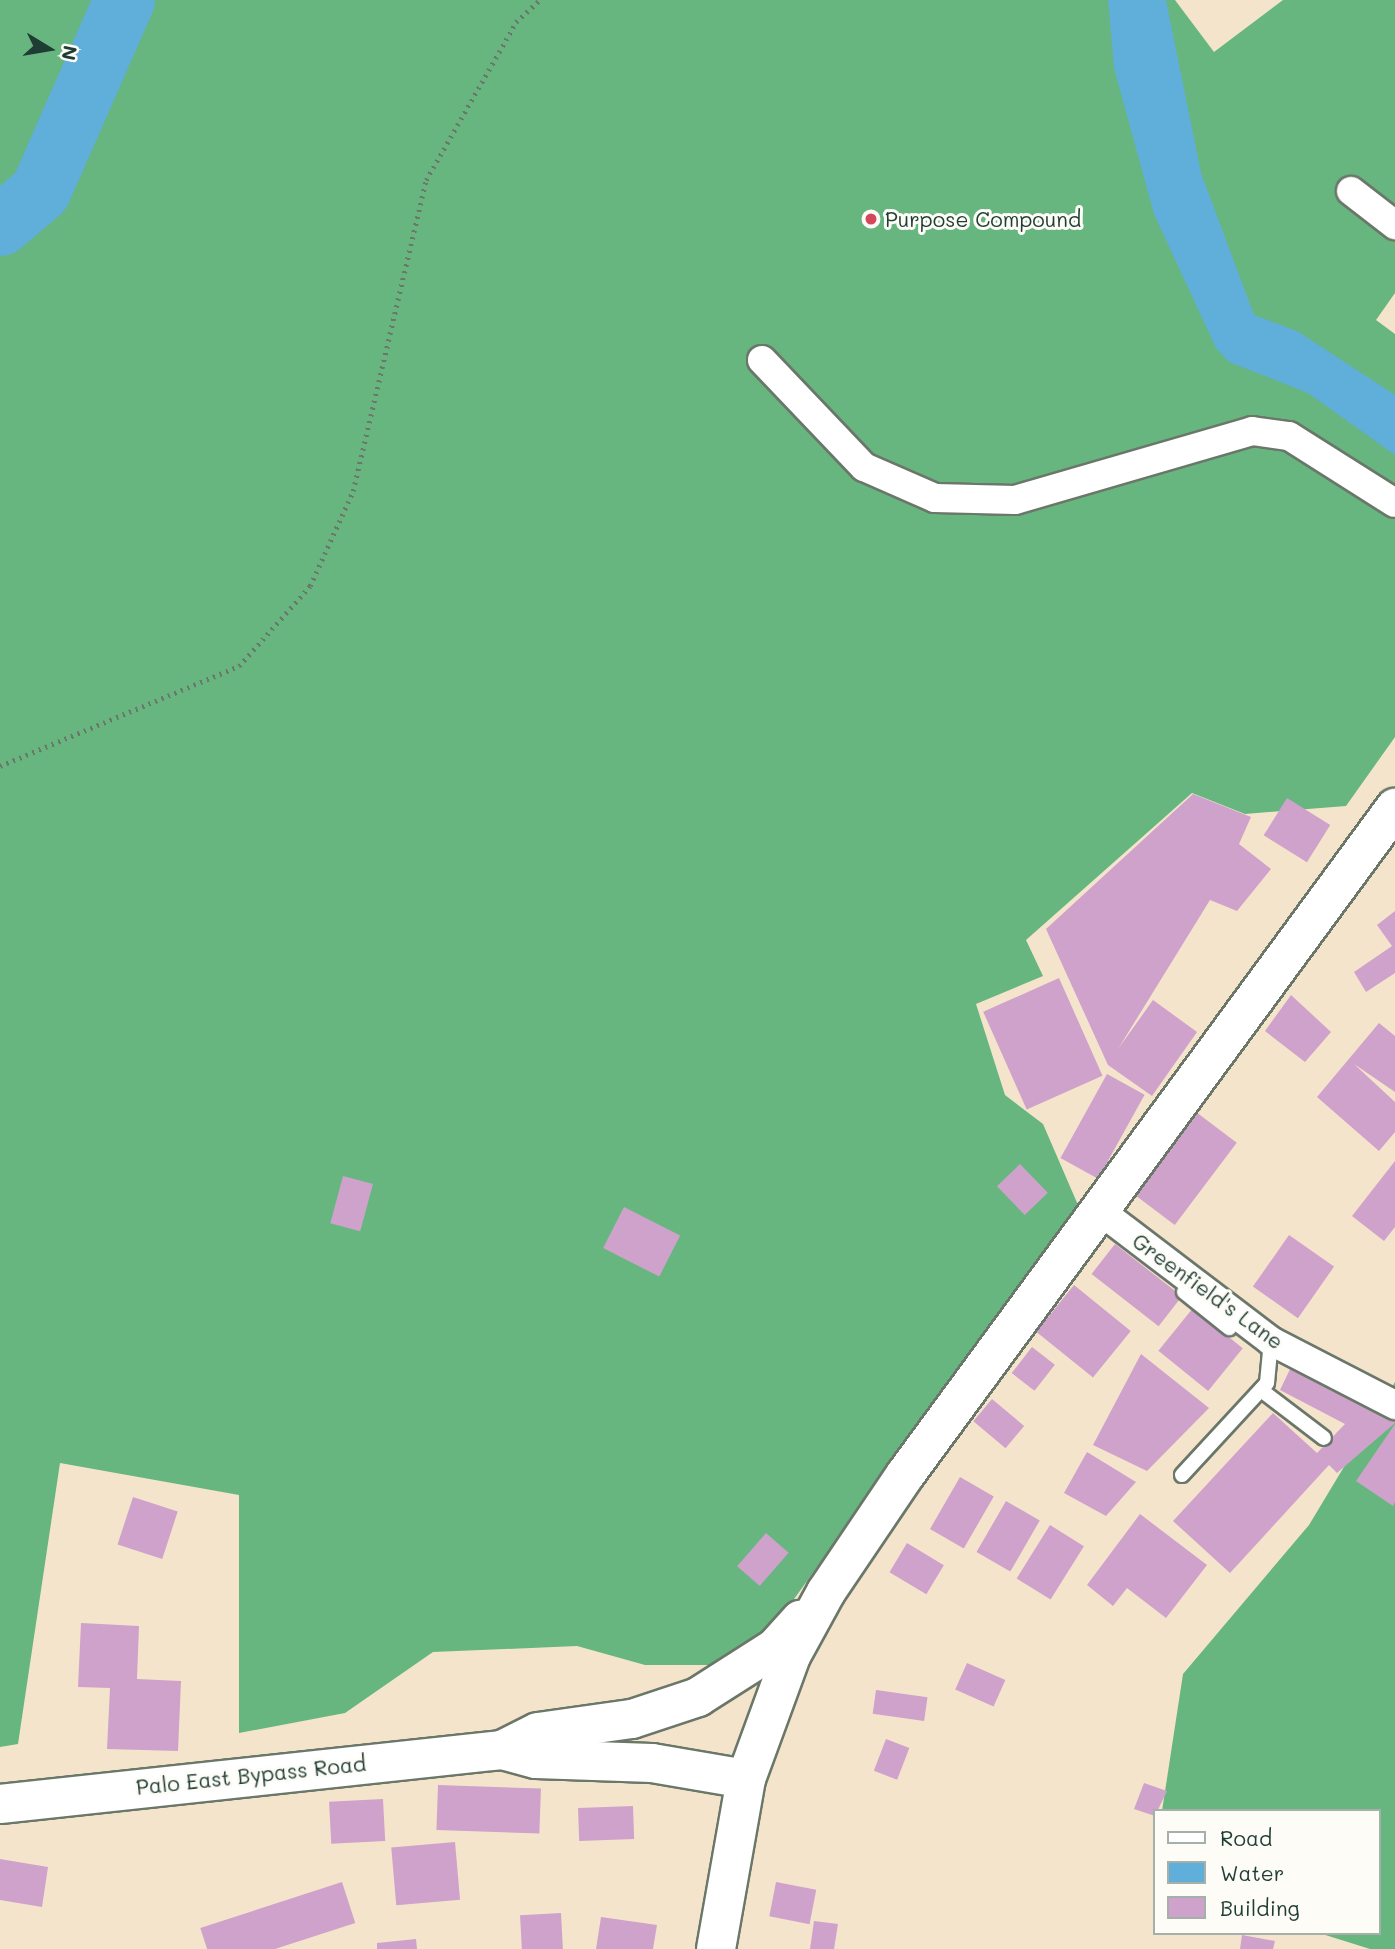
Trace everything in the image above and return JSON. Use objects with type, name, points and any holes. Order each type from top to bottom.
[{"type":"main road","points":[[716,1949],[746,1779],[767,1715],[826,1592],[1099,1210],[1395,808]]},
{"type":"main road","name":"Palo East Bypass Road","points":[[698,1697],[775,1648],[826,1592]]},
{"type":"main road","name":"Palo East Bypass Road","points":[[0,1804],[502,1750],[538,1732],[632,1719],[698,1697],[754,1686],[767,1715]]},
{"type":"main road","name":"Palo East Bypass Road","points":[[502,1750],[536,1759],[652,1763],[746,1779]]},
{"type":"street","points":[[1351,191],[1395,225]]},
{"type":"street","points":[[762,360],[864,467],[936,498],[1015,500],[1252,430],[1289,436],[1395,503]]},
{"type":"street","name":"Greenfield's Lane","points":[[1099,1210],[1271,1341],[1395,1405]]},
{"type":"lane","points":[[1160,1256],[1152,1265],[1229,1328]]},
{"type":"lane","points":[[1182,1475],[1261,1390],[1274,1359],[1271,1341]]},
{"type":"lane","points":[[1261,1390],[1324,1438]]},
{"type":"path","points":[[0,766],[239,666],[310,586],[353,491],[426,180],[516,22],[540,0]]},
{"type":"green space","points":[[0,0],[1175,0],[1214,52],[1283,0],[1395,0],[1395,293],[1376,320],[1395,334],[1395,737],[1346,806],[1245,814],[1192,793],[1026,940],[1043,976],[976,1004],[1005,1095],[1043,1124],[1078,1205],[771,1631],[714,1665],[645,1665],[577,1646],[433,1652],[345,1713],[239,1733],[239,1495],[60,1463],[18,1744],[0,1747]]},
{"type":"green space","points":[[1395,1382],[1395,1949],[1370,1949],[1325,1935],[1381,1935],[1381,1809],[1162,1809],[1183,1674],[1309,1525]]},
{"type":"water","points":[[1108,0],[1166,0],[1201,173],[1254,315],[1297,331],[1395,395],[1395,455],[1308,393],[1229,362],[1216,348],[1154,214],[1114,68]]},
{"type":"building","points":[[1193,794],[1251,817],[1239,844],[1271,869],[1237,911],[1210,900],[1118,1049],[1153,1000],[1197,1032],[1152,1096],[1108,1065],[1046,929]]},
{"type":"building","points":[[1287,798],[1330,825],[1307,862],[1264,835]]},
{"type":"building","points":[[1395,911],[1395,973],[1366,992],[1354,972],[1392,946],[1377,925]]},
{"type":"building","points":[[1059,978],[1103,1076],[1027,1110],[983,1012]]},
{"type":"building","points":[[1291,995],[1331,1032],[1305,1062],[1265,1031]]},
{"type":"building","points":[[1379,1023],[1395,1036],[1395,1092],[1354,1064],[1395,1102],[1395,1132],[1379,1151],[1317,1097]]},
{"type":"building","points":[[1107,1074],[1145,1095],[1098,1179],[1060,1158]]},
{"type":"building","points":[[1196,1112],[1237,1143],[1175,1225],[1134,1194]]},
{"type":"building","points":[[1395,1161],[1395,1227],[1384,1241],[1352,1216]]},
{"type":"building","points":[[1020,1164],[1048,1193],[1025,1215],[997,1186]]},
{"type":"building","points":[[343,1176],[373,1184],[360,1231],[330,1223]]},
{"type":"building","points":[[624,1207],[680,1236],[659,1277],[603,1248]]},
{"type":"building","points":[[1289,1235],[1334,1267],[1298,1318],[1253,1287]]},
{"type":"building","points":[[1115,1244],[1182,1296],[1159,1326],[1092,1274]]},
{"type":"building","points":[[1074,1285],[1131,1331],[1093,1378],[1036,1332]]},
{"type":"building","points":[[1193,1308],[1243,1348],[1208,1391],[1158,1351]]},
{"type":"building","points":[[1032,1347],[1055,1365],[1035,1391],[1012,1373]]},
{"type":"building","points":[[1141,1354],[1209,1408],[1147,1471],[1093,1445]]},
{"type":"building","points":[[1293,1363],[1395,1415],[1395,1423],[1337,1473],[1329,1465],[1230,1573],[1173,1521],[1273,1413],[1317,1453],[1345,1424],[1280,1390]]},
{"type":"building","points":[[992,1399],[1024,1426],[1006,1448],[973,1421]]},
{"type":"building","points":[[1395,1424],[1395,1502],[1393,1506],[1356,1481]]},
{"type":"building","points":[[1087,1452],[1136,1482],[1106,1516],[1064,1493]]},
{"type":"building","points":[[960,1477],[994,1496],[964,1548],[930,1529]]},
{"type":"building","points":[[133,1497],[178,1512],[162,1559],[118,1545]]},
{"type":"building","points":[[1006,1501],[1040,1520],[1010,1572],[976,1552]]},
{"type":"building","points":[[1140,1514],[1207,1565],[1166,1618],[1127,1588],[1113,1606],[1087,1585]]},
{"type":"building","points":[[1050,1525],[1084,1546],[1051,1600],[1017,1578]]},
{"type":"building","points":[[766,1533],[789,1553],[760,1586],[737,1566]]},
{"type":"building","points":[[907,1543],[944,1565],[926,1594],[889,1572]]},
{"type":"building","points":[[81,1623],[139,1626],[137,1679],[181,1681],[178,1751],[107,1749],[110,1688],[78,1687]]},
{"type":"building","points":[[967,1663],[1005,1680],[994,1707],[955,1689]]},
{"type":"building","points":[[876,1690],[927,1697],[924,1721],[873,1714]]},
{"type":"building","points":[[886,1739],[909,1748],[897,1780],[874,1771]]},
{"type":"building","points":[[1144,1783],[1167,1791],[1158,1809],[1154,1809],[1154,1816],[1134,1809]]},
{"type":"building","points":[[438,1785],[541,1789],[539,1834],[436,1830]]},
{"type":"building","points":[[383,1799],[385,1841],[331,1844],[329,1802]]},
{"type":"building","points":[[633,1806],[634,1839],[579,1841],[578,1808]]},
{"type":"building","points":[[455,1842],[460,1900],[396,1905],[391,1848]]},
{"type":"building","points":[[0,1859],[48,1867],[42,1907],[0,1900]]},
{"type":"building","points":[[342,1882],[355,1923],[275,1949],[207,1949],[200,1928]]},
{"type":"building","points":[[776,1882],[816,1890],[810,1924],[769,1916]]},
{"type":"building","points":[[561,1913],[563,1949],[522,1949],[520,1915]]},
{"type":"building","points":[[601,1917],[657,1925],[653,1949],[596,1949]]},
{"type":"building","points":[[814,1921],[838,1924],[834,1949],[810,1949]]},
{"type":"building","points":[[1242,1935],[1275,1941],[1273,1949],[1240,1949]]},
{"type":"building","points":[[416,1939],[417,1949],[377,1949],[377,1943]]},
{"type":"waterway","points":[[0,225],[40,191],[124,0]]},
{"type":"place","name":"Purpose Compound","points":[[871,219]]}]
